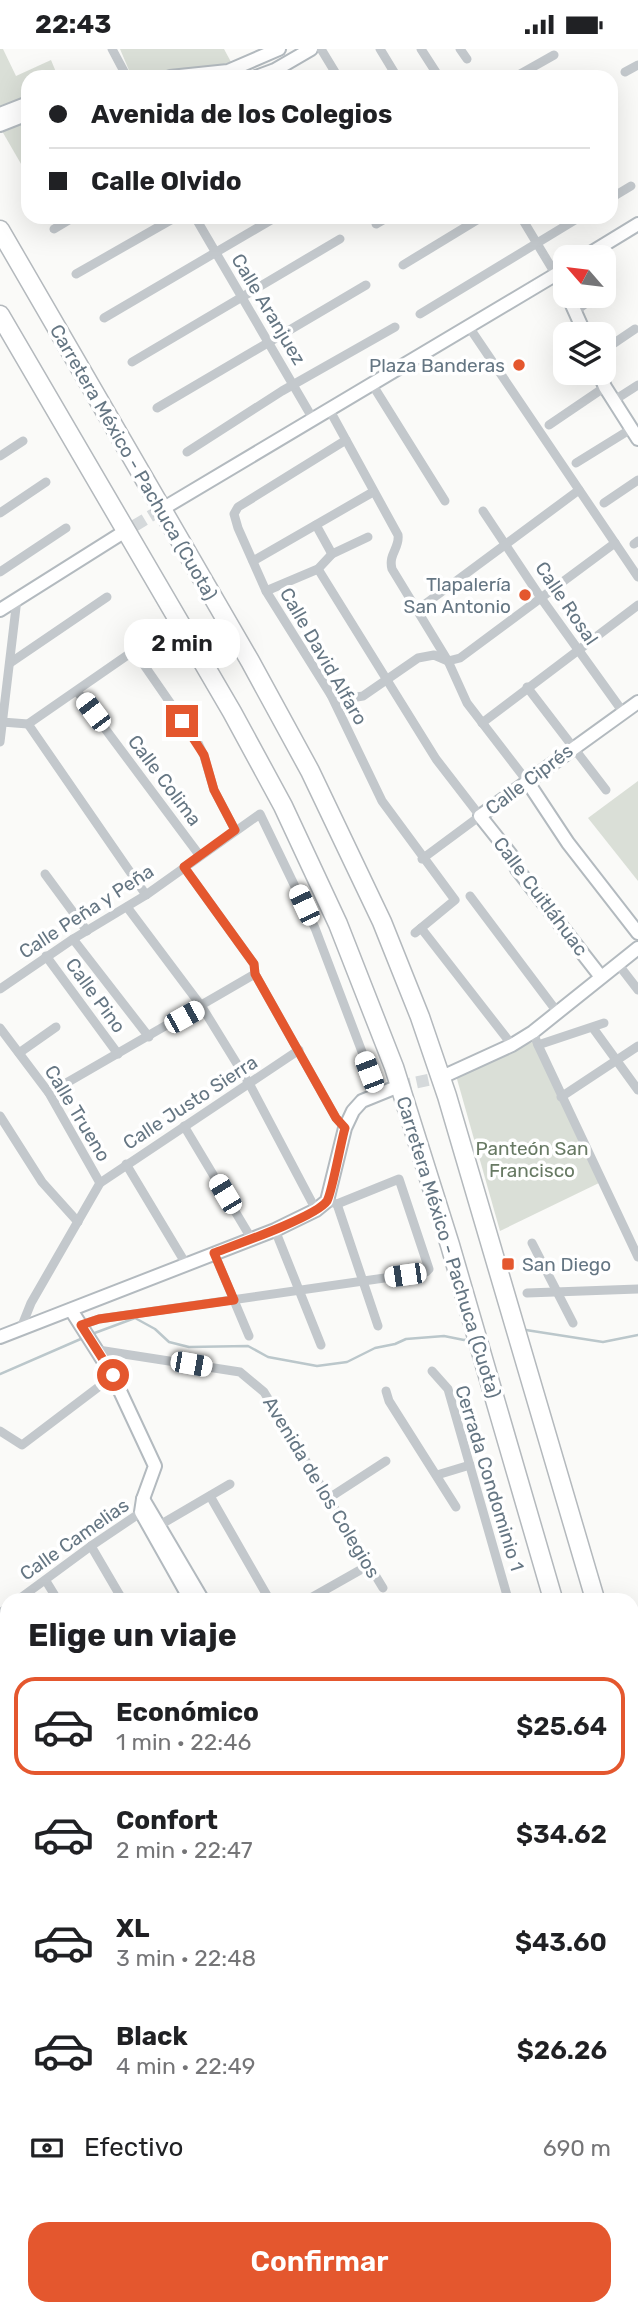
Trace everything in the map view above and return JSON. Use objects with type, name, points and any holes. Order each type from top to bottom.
[{"type":"highway","name":"Carretera México - Pachuca (Cuota)","points":[[0,230],[272,699],[329,807],[373,902],[420,1017],[447,1096],[593,1593]]},
{"type":"highway","name":"Carretera México - Pachuca (Cuota)","points":[[0,315],[232,712],[283,806],[338,924],[394,1067],[450,1245],[551,1593]]},
{"type":"street","points":[[113,49],[124,70]]},
{"type":"street","points":[[281,70],[311,49]]},
{"type":"street","points":[[321,49],[334,70]]},
{"type":"street","points":[[380,49],[393,70]]},
{"type":"street","points":[[421,49],[434,70]]},
{"type":"street","points":[[460,49],[467,59]]},
{"type":"street","points":[[230,70],[270,51]]},
{"type":"street","points":[[527,70],[554,55]]},
{"type":"street","points":[[625,72],[638,65]]},
{"type":"street","points":[[0,114],[21,106]]},
{"type":"street","points":[[0,125],[21,117]]},
{"type":"street","points":[[618,194],[631,186]]},
{"type":"street","points":[[54,229],[62,224]]},
{"type":"street","points":[[76,274],[164,224]]},
{"type":"street","name":"Calle Aranjuez","points":[[199,224],[313,419]]},
{"type":"street","points":[[104,318],[264,224]]},
{"type":"street","points":[[403,265],[470,224]]},
{"type":"street","points":[[525,224],[536,243],[553,263]]},
{"type":"street","points":[[420,314],[568,224]]},
{"type":"street","points":[[604,245],[638,224]]},
{"type":"street","points":[[132,362],[340,239]]},
{"type":"street","points":[[164,508],[553,277]]},
{"type":"street","points":[[157,408],[366,285]]},
{"type":"street","points":[[580,308],[577,310],[581,322]]},
{"type":"street","points":[[187,452],[293,385],[395,327]]},
{"type":"street","points":[[469,327],[638,577]]},
{"type":"street","points":[[616,342],[635,329]]},
{"type":"street","points":[[372,384],[444,501]]},
{"type":"street","points":[[613,401],[638,385]]},
{"type":"street","points":[[549,425],[605,387],[635,434],[576,463]]},
{"type":"street","points":[[329,409],[398,535],[399,541],[390,560],[392,569],[448,661],[467,703],[527,781],[568,843],[638,933]]},
{"type":"street","name":"Calle David Alfaro","points":[[346,440],[238,507],[234,514],[267,591],[331,695],[382,801],[422,859]]},
{"type":"street","points":[[0,456],[23,441]]},
{"type":"street","points":[[604,503],[638,480]]},
{"type":"street","points":[[0,513],[46,482]]},
{"type":"street","points":[[417,610],[579,490]]},
{"type":"street","points":[[253,561],[373,492]]},
{"type":"street","name":"Calle Rosal","points":[[483,511],[577,650],[623,712]]},
{"type":"street","points":[[316,525],[332,554]]},
{"type":"street","points":[[0,572],[66,528]]},
{"type":"street","points":[[0,610],[119,535]]},
{"type":"street","points":[[267,591],[318,569],[332,554],[368,537]]},
{"type":"street","points":[[331,695],[345,699],[363,696],[418,658],[435,655],[448,661],[460,659],[615,543]]},
{"type":"street","points":[[318,569],[436,759],[480,816]]},
{"type":"street","points":[[9,663],[107,597]]},
{"type":"street","points":[[0,742],[17,599]]},
{"type":"street","points":[[482,723],[638,605]]},
{"type":"street","points":[[2,722],[29,724],[158,634]]},
{"type":"street","points":[[135,652],[198,743],[214,790],[235,830]]},
{"type":"street","points":[[527,687],[606,790]]},
{"type":"street","name":"Calle Colima","points":[[77,691],[200,856]]},
{"type":"street","name":"Calle Ciprés","points":[[422,859],[638,702]]},
{"type":"street","points":[[29,724],[146,895]]},
{"type":"street","name":"Calle Peña y Peña","points":[[0,989],[46,956],[146,895],[261,814],[315,928],[378,1094]]},
{"type":"street","name":"Calle Cuitláhuac","points":[[480,816],[511,855],[517,869],[601,977]]},
{"type":"street","points":[[422,859],[455,900],[418,931],[512,1045]]},
{"type":"street","points":[[184,867],[254,964],[255,974],[336,1118],[345,1128]]},
{"type":"street","points":[[45,874],[87,931]]},
{"type":"street","points":[[470,896],[558,1013]]},
{"type":"street","points":[[127,907],[202,1007],[250,1085],[316,1210]]},
{"type":"street","points":[[73,939],[149,1037]]},
{"type":"street","points":[[442,1077],[512,1045],[533,1032],[638,948]]},
{"type":"street","name":"Calle Pino","points":[[46,956],[118,1054]]},
{"type":"street","points":[[618,964],[638,990]]},
{"type":"street","points":[[49,1093],[255,974]]},
{"type":"street","points":[[538,1045],[604,1023]]},
{"type":"street","points":[[19,1053],[56,1027]]},
{"type":"street","name":"Calle Trueno","points":[[0,1028],[49,1093],[100,1183]]},
{"type":"street","points":[[593,1028],[638,1090]]},
{"type":"street","points":[[533,1032],[561,1097],[638,1257]]},
{"type":"street","points":[[561,1097],[638,1046]]},
{"type":"street","name":"Calle Justo Sierra","points":[[100,1183],[299,1050]]},
{"type":"street","points":[[379,1326],[332,1202],[345,1128],[352,1111],[362,1101],[399,1086]]},
{"type":"street","points":[[0,1116],[42,1182],[78,1222]]},
{"type":"street","points":[[184,1126],[251,1238]]},
{"type":"street","points":[[126,1164],[186,1264]]},
{"type":"street","points":[[0,1336],[275,1230],[332,1202],[400,1179],[429,1269],[426,1272],[99,1319],[86,1332]]},
{"type":"street","points":[[21,1328],[31,1303],[100,1183]]},
{"type":"street","points":[[275,1230],[321,1345]]},
{"type":"street","points":[[532,1243],[573,1324]]},
{"type":"street","points":[[214,1253],[249,1336]]},
{"type":"street","points":[[527,1293],[638,1289]]},
{"type":"street","points":[[71,1310],[113,1375],[156,1466],[146,1501],[187,1593]]},
{"type":"street","name":"Avenida de los Colegios","points":[[98,1350],[240,1372],[264,1392],[383,1588]]},
{"type":"street","name":"Cerrada Condominio 1","points":[[432,1371],[448,1389],[506,1593]]},
{"type":"street","points":[[0,1431],[22,1445],[113,1375]]},
{"type":"street","points":[[386,1391],[389,1401],[456,1507]]},
{"type":"street","points":[[329,1498],[386,1461]]},
{"type":"street","points":[[437,1475],[470,1465]]},
{"type":"street","points":[[160,1525],[230,1484]]},
{"type":"street","points":[[210,1496],[266,1593]]},
{"type":"street","points":[[146,1501],[199,1593]]},
{"type":"street","name":"Calle Camelias","points":[[28,1593],[146,1501]]},
{"type":"street","points":[[91,1546],[118,1593]]},
{"type":"street","points":[[320,1593],[369,1565]]},
{"type":"street","points":[[46,1581],[53,1593]]},
{"type":"green space","points":[[0,49],[3,49],[16,76],[21,74],[21,105],[0,114]]},
{"type":"green space","points":[[120,49],[224,49],[231,62],[182,70],[129,70]]},
{"type":"green space","points":[[51,60],[55,70],[29,70]]},
{"type":"green space","points":[[21,124],[21,164],[2,131]]},
{"type":"green space","points":[[638,781],[638,881],[588,818]]},
{"type":"green space","name":"Panteón San Francisco","points":[[535,1041],[599,1183],[500,1231],[455,1072]]},
{"type":"waterway","points":[[92,1334],[135,1318],[155,1329],[169,1342],[189,1347],[248,1346],[268,1357],[317,1366],[347,1362],[375,1348],[406,1339],[444,1336],[470,1339]]},
{"type":"waterway","points":[[526,1330],[603,1342],[638,1335]]},
{"type":"waterway","points":[[0,1374],[83,1338]]},
{"type":"tunnel","points":[[119,535],[164,508]]},
{"type":"tunnel","points":[[399,1086],[442,1077]]},
{"type":"place","name":"Plaza Banderas","points":[[519,365]]},
{"type":"place","name":"Tlapalería San Antonio","points":[[525,595]]},
{"type":"place","name":"San Diego","points":[[508,1264]]},
{"type":"route","points":[[113,1375],[81,1325],[99,1319],[234,1300],[214,1253],[275,1230],[316,1210],[327,1201],[345,1128],[336,1118],[255,974],[254,964],[184,867],[235,830],[214,790],[204,755],[182,721]]}]
